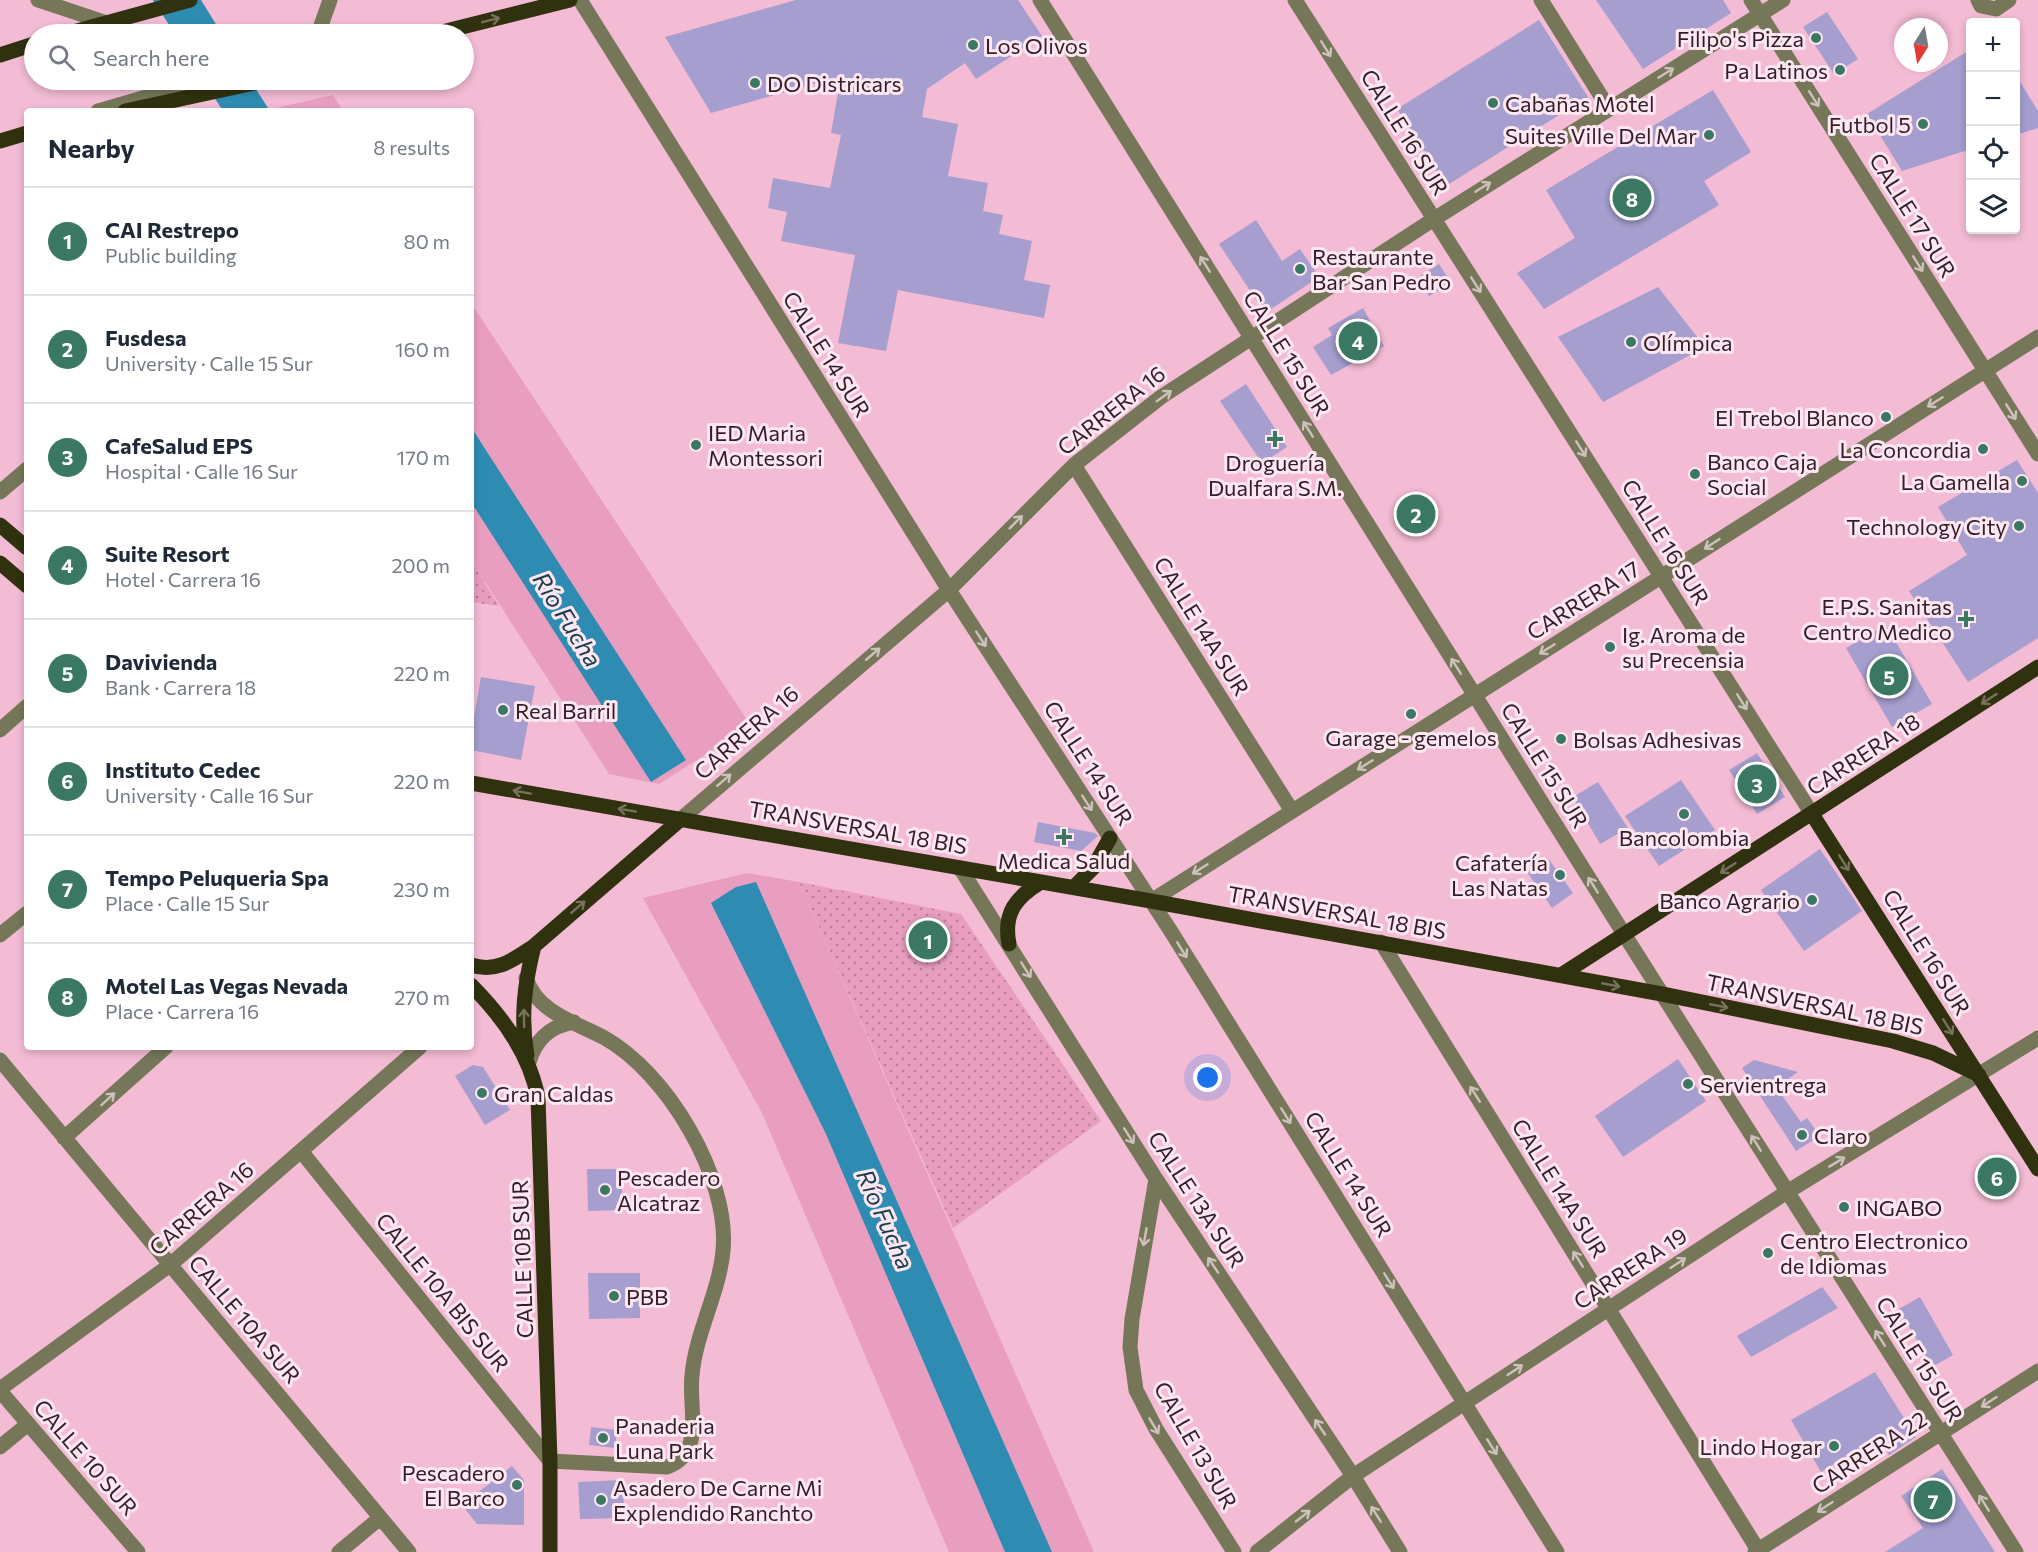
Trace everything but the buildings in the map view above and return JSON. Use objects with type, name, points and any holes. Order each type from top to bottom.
[{"type":"main road","points":[[103,24],[190,0]]},
{"type":"main road","points":[[474,24],[570,0]]},
{"type":"main road","points":[[0,55],[24,47]]},
{"type":"main road","points":[[135,108],[196,90]]},
{"type":"main road","points":[[0,141],[24,133]]},
{"type":"main road","points":[[0,525],[24,545]]},
{"type":"main road","points":[[0,563],[24,583]]},
{"type":"main road","name":"CARRERA 18","points":[[1561,975],[2038,667]]},
{"type":"main road","name":"TRANSVERSAL 18 BIS","points":[[474,784],[1074,887],[1662,994],[1893,1041],[1933,1053],[1979,1075]]},
{"type":"main road","name":"CALLE 16 SUR","points":[[1812,813],[2038,1168]]},
{"type":"main road","name":"CARRERA 16","points":[[474,965],[482,968],[501,966],[534,946],[681,819]]},
{"type":"main road","points":[[1074,887],[1093,868],[1110,838]]},
{"type":"main road","points":[[1009,944],[1007,922],[1013,906],[1028,890],[1041,882]]},
{"type":"main road","points":[[530,1069],[524,1023],[526,978],[534,946]]},
{"type":"main road","name":"CALLE 10B SUR","points":[[474,994],[507,1027],[530,1069],[540,1119],[550,1461],[550,1552]]},
{"type":"street","points":[[38,0],[107,23]]},
{"type":"street","points":[[322,24],[330,0]]},
{"type":"street","name":"CALLE 14 SUR","points":[[580,0],[949,590],[1151,901],[1557,1552]]},
{"type":"street","name":"CALLE 15 SUR","points":[[1040,0],[1624,934],[2016,1552]]},
{"type":"street","name":"CALLE 16 SUR","points":[[1295,0],[1812,813]]},
{"type":"street","points":[[1541,0],[1609,109]]},
{"type":"street","name":"CALLE 17 SUR","points":[[1751,0],[2038,454]]},
{"type":"street","name":"CARRERA 16","points":[[681,819],[949,590],[1074,465],[1161,398],[1434,219],[1783,0]]},
{"type":"street","points":[[1983,4],[1996,9],[2009,0]]},
{"type":"street","points":[[112,108],[189,91]]},
{"type":"street","name":"CARRERA 17","points":[[1151,901],[2038,337]]},
{"type":"street","name":"CALLE 14A SUR","points":[[1074,465],[1292,811]]},
{"type":"street","points":[[0,492],[24,472]]},
{"type":"street","points":[[0,730],[24,709]]},
{"type":"street","name":"CALLE 13A SUR","points":[[960,868],[1156,1179],[1353,1476],[1400,1552]]},
{"type":"street","points":[[0,935],[24,915]]},
{"type":"street","name":"CALLE 14A SUR","points":[[1381,942],[1756,1551]]},
{"type":"street","points":[[526,978],[529,989],[541,1004],[607,1040],[638,1063],[673,1102],[693,1134],[720,1205],[723,1250],[720,1272],[693,1366],[692,1429],[689,1450],[685,1457],[667,1467],[550,1461]]},
{"type":"street","points":[[530,1069],[533,1050],[546,1034],[564,1024],[574,1022]]},
{"type":"street","name":"CARRERA 19","points":[[1257,1552],[1353,1476],[1787,1192],[2038,1038]]},
{"type":"street","points":[[64,1138],[163,1050]]},
{"type":"street","name":"CARRERA 16","points":[[0,1390],[170,1265],[417,1050]]},
{"type":"street","name":"CALLE 10A SUR","points":[[0,1060],[409,1552]]},
{"type":"street","name":"CALLE 10A BIS SUR","points":[[301,1151],[550,1461]]},
{"type":"street","name":"CALLE 13 SUR","points":[[1156,1179],[1132,1319],[1130,1347],[1136,1390],[1156,1429],[1234,1552]]},
{"type":"street","name":"CARRERA 22","points":[[1756,1551],[2038,1371]]},
{"type":"street","name":"CALLE 10 SUR","points":[[0,1390],[138,1552]]},
{"type":"street","points":[[0,1447],[27,1424]]},
{"type":"street","points":[[339,1552],[380,1518]]},
{"type":"shaded area","points":[[333,95],[341,108],[275,108]]},
{"type":"shaded area","points":[[474,308],[751,726],[659,784],[609,774],[474,565]]},
{"type":"shaded area","points":[[474,565],[499,606],[474,602]]},
{"type":"shaded area","points":[[747,873],[799,882],[1094,1552],[949,1552],[762,1113],[643,898]]},
{"type":"shaded area","points":[[799,882],[961,914],[1101,1121],[953,1228]]},
{"type":"water","points":[[153,0],[201,0],[216,24],[169,24]]},
{"type":"water","points":[[209,90],[256,90],[268,108],[221,108]]},
{"type":"water","name":"Río Fucha","points":[[474,432],[686,760],[651,782],[474,507]]},
{"type":"water","name":"Río Fucha","points":[[756,882],[1052,1552],[1005,1552],[826,1134],[711,903],[736,887]]},
{"type":"place","name":"Filipo's Pizza","points":[[1816,38]]},
{"type":"place","name":"Los Olivos","points":[[973,45]]},
{"type":"place","name":"Pa Latinos","points":[[1840,70]]},
{"type":"place","name":"DO Districars","points":[[755,83]]},
{"type":"place","name":"Cabañas Motel","points":[[1493,103]]},
{"type":"place","name":"Futbol 5","points":[[1923,124]]},
{"type":"place","name":"Suites Ville Del Mar","points":[[1709,135]]},
{"type":"place","name":"Motel Las Vegas Nevada","points":[[1632,198]]},
{"type":"place","name":"Restaurante Bar San Pedro","points":[[1300,269]]},
{"type":"place","name":"Suite Resort","points":[[1358,341]]},
{"type":"place","name":"Olímpica","points":[[1631,342]]},
{"type":"place","name":"El Trebol Blanco","points":[[1886,417]]},
{"type":"place","name":"Droguería Dualfara S.M.","points":[[1275,439]]},
{"type":"place","name":"IED Maria Montessori","points":[[696,445]]},
{"type":"place","name":"La Concordia","points":[[1983,449]]},
{"type":"place","name":"Banco Caja Social","points":[[1695,474]]},
{"type":"place","name":"La Gamella","points":[[2022,481]]},
{"type":"place","name":"Fusdesa","points":[[1416,514]]},
{"type":"place","name":"Technology City","points":[[2019,526]]},
{"type":"place","name":"E.P.S. Sanitas Centro Medico","points":[[1966,619]]},
{"type":"place","name":"Ig. Aroma de su Precensia","points":[[1610,647]]},
{"type":"place","name":"Davivienda","points":[[1889,676]]},
{"type":"place","name":"Real Barril","points":[[503,710]]},
{"type":"place","name":"Garage - gemelos","points":[[1411,714]]},
{"type":"place","name":"Bolsas Adhesivas","points":[[1561,739]]},
{"type":"place","name":"CafeSalud EPS","points":[[1757,784]]},
{"type":"place","name":"Bancolombia","points":[[1684,814]]},
{"type":"place","name":"Medica Salud","points":[[1064,837]]},
{"type":"place","name":"Cafatería Las Natas","points":[[1560,875]]},
{"type":"place","name":"Banco Agrario","points":[[1812,900]]},
{"type":"place","name":"CAI Restrepo","points":[[928,940]]},
{"type":"place","name":"Servientrega","points":[[1688,1084]]},
{"type":"place","name":"Gran Caldas","points":[[482,1093]]},
{"type":"place","name":"Claro","points":[[1802,1135]]},
{"type":"place","name":"Instituto Cedec","points":[[1997,1177]]},
{"type":"place","name":"Pescadero Alcatraz","points":[[605,1190]]},
{"type":"place","name":"INGABO","points":[[1844,1207]]},
{"type":"place","name":"Centro Electronico de Idiomas","points":[[1768,1253]]},
{"type":"place","name":"PBB","points":[[614,1296]]},
{"type":"place","name":"Panaderia Luna Park","points":[[603,1438]]},
{"type":"place","name":"Lindo Hogar","points":[[1834,1446]]},
{"type":"place","name":"Pescadero El Barco","points":[[517,1485]]},
{"type":"place","name":"Asadero De Carne Mi Explendido Ranchto","points":[[601,1500]]},
{"type":"place","name":"Tempo Peluqueria Spa","points":[[1933,1500]]}]
